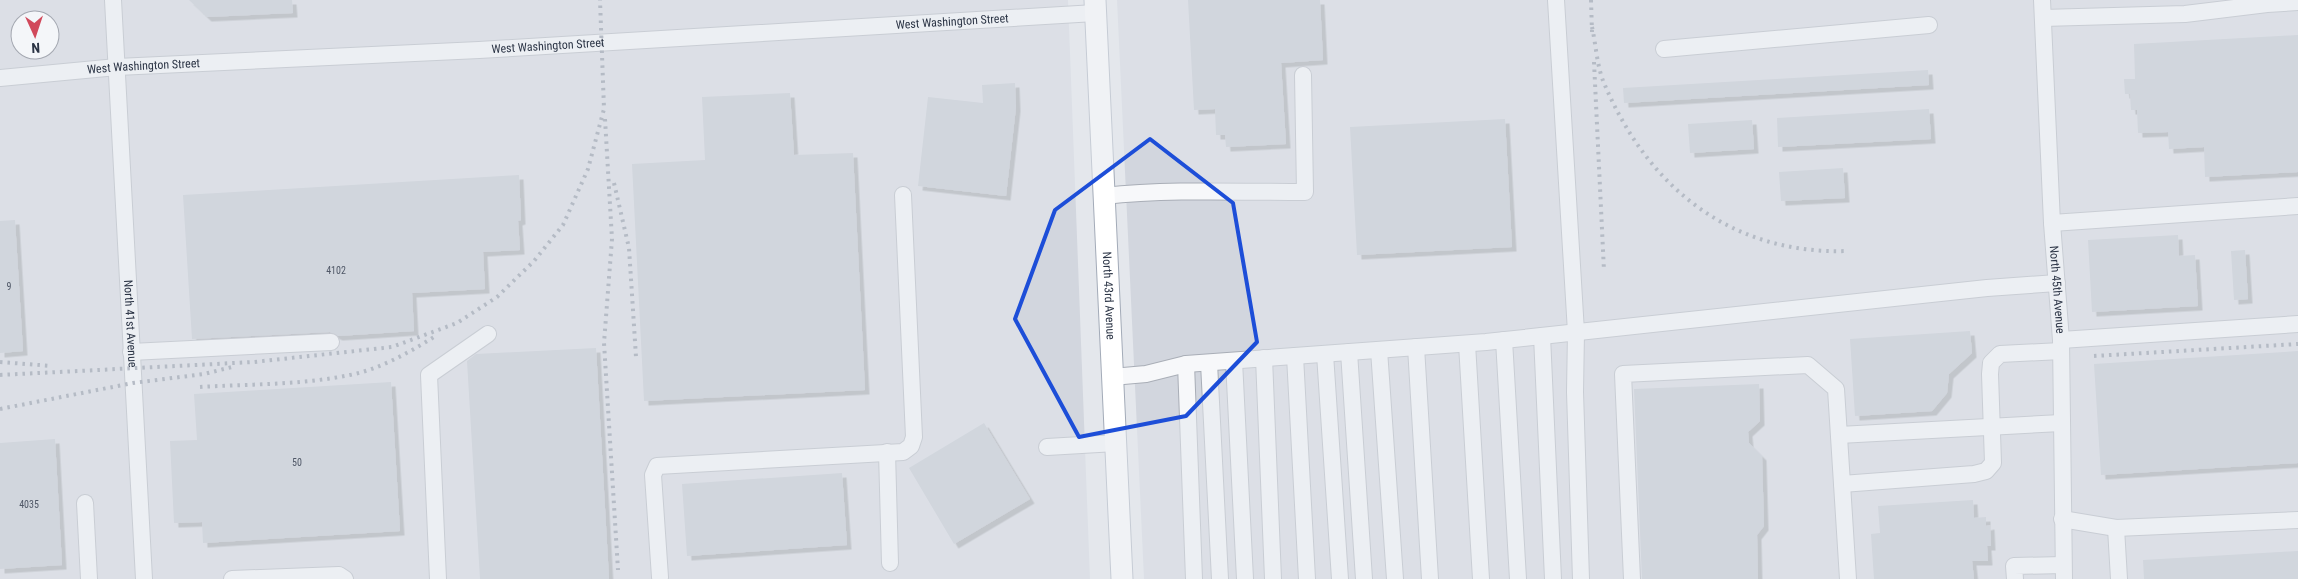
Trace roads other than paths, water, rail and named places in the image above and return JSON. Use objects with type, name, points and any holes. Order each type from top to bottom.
[{"type":"main road","name":"North 43rd Avenue","points":[[1095,7],[1122,579]]},
{"type":"street","name":"North 41st Avenue","points":[[113,0],[144,579]]},
{"type":"street","points":[[1556,0],[1576,332],[1574,392],[1581,579]]},
{"type":"street","name":"North 45th Avenue","points":[[2042,0],[2052,223],[2061,345],[2063,572]]},
{"type":"street","points":[[2043,18],[2185,14],[2298,2]]},
{"type":"street","name":"West Washington Street","points":[[0,78],[118,67],[489,50],[1095,7]]},
{"type":"street","points":[[1664,49],[1930,25]]},
{"type":"street","points":[[1104,196],[1129,193],[1305,192],[1303,75]]},
{"type":"street","points":[[660,577],[653,475],[657,466],[903,452],[911,446],[914,437],[903,195]]},
{"type":"street","points":[[2052,223],[2298,206]]},
{"type":"street","points":[[1112,377],[1146,374],[1186,364],[1467,344],[1968,290],[2057,283]]},
{"type":"street","points":[[1842,484],[1974,474],[1986,471],[1993,463],[1991,362],[2000,354],[2061,345],[2298,324]]},
{"type":"street","points":[[438,579],[430,375],[488,334]]},
{"type":"street","points":[[1542,336],[1553,579]]},
{"type":"street","points":[[1504,340],[1518,579]]},
{"type":"street","points":[[131,352],[331,342]]},
{"type":"street","points":[[1467,344],[1481,579]]},
{"type":"street","points":[[1416,347],[1430,579]]},
{"type":"street","points":[[1379,350],[1395,579]]},
{"type":"street","points":[[1349,352],[1364,579]]},
{"type":"street","points":[[1325,354],[1340,579]]},
{"type":"street","points":[[1295,356],[1307,579]]},
{"type":"street","points":[[1264,358],[1273,579]]},
{"type":"street","points":[[1234,361],[1245,579]]},
{"type":"street","points":[[1209,363],[1220,579]]},
{"type":"street","points":[[1186,364],[1194,579]]},
{"type":"street","points":[[1632,579],[1623,374],[1808,366],[1836,390],[1848,579]]},
{"type":"street","points":[[1839,435],[2061,422]]},
{"type":"street","points":[[1047,447],[1116,443]]},
{"type":"street","points":[[886,452],[890,563]]},
{"type":"street","points":[[85,503],[88,579]]},
{"type":"street","points":[[2062,519],[2116,528],[2298,520]]},
{"type":"street","points":[[2116,528],[2119,579]]},
{"type":"street","points":[[2015,579],[2014,566],[2063,572]]},
{"type":"street","points":[[232,579],[339,575],[344,579]]},
{"type":"railway","points":[[0,375],[254,362],[392,347],[457,323],[497,297],[534,261],[563,225],[588,169],[604,109],[600,0]]},
{"type":"railway","points":[[1591,0],[1592,32]]},
{"type":"railway","points":[[1592,27],[1602,77],[1622,121],[1644,154],[1670,183],[1699,208],[1731,227],[1767,241],[1806,249],[1848,251]]},
{"type":"railway","points":[[1594,62],[1604,271]]},
{"type":"railway","points":[[605,119],[612,239],[604,343],[618,570]]},
{"type":"railway","points":[[614,183],[629,248],[636,357]]},
{"type":"railway","points":[[200,387],[294,382],[350,375],[383,365],[434,337]]},
{"type":"railway","points":[[2094,356],[2298,344]]},
{"type":"railway","points":[[0,362],[52,366]]},
{"type":"railway","points":[[0,409],[133,383],[204,374],[232,367]]}]
